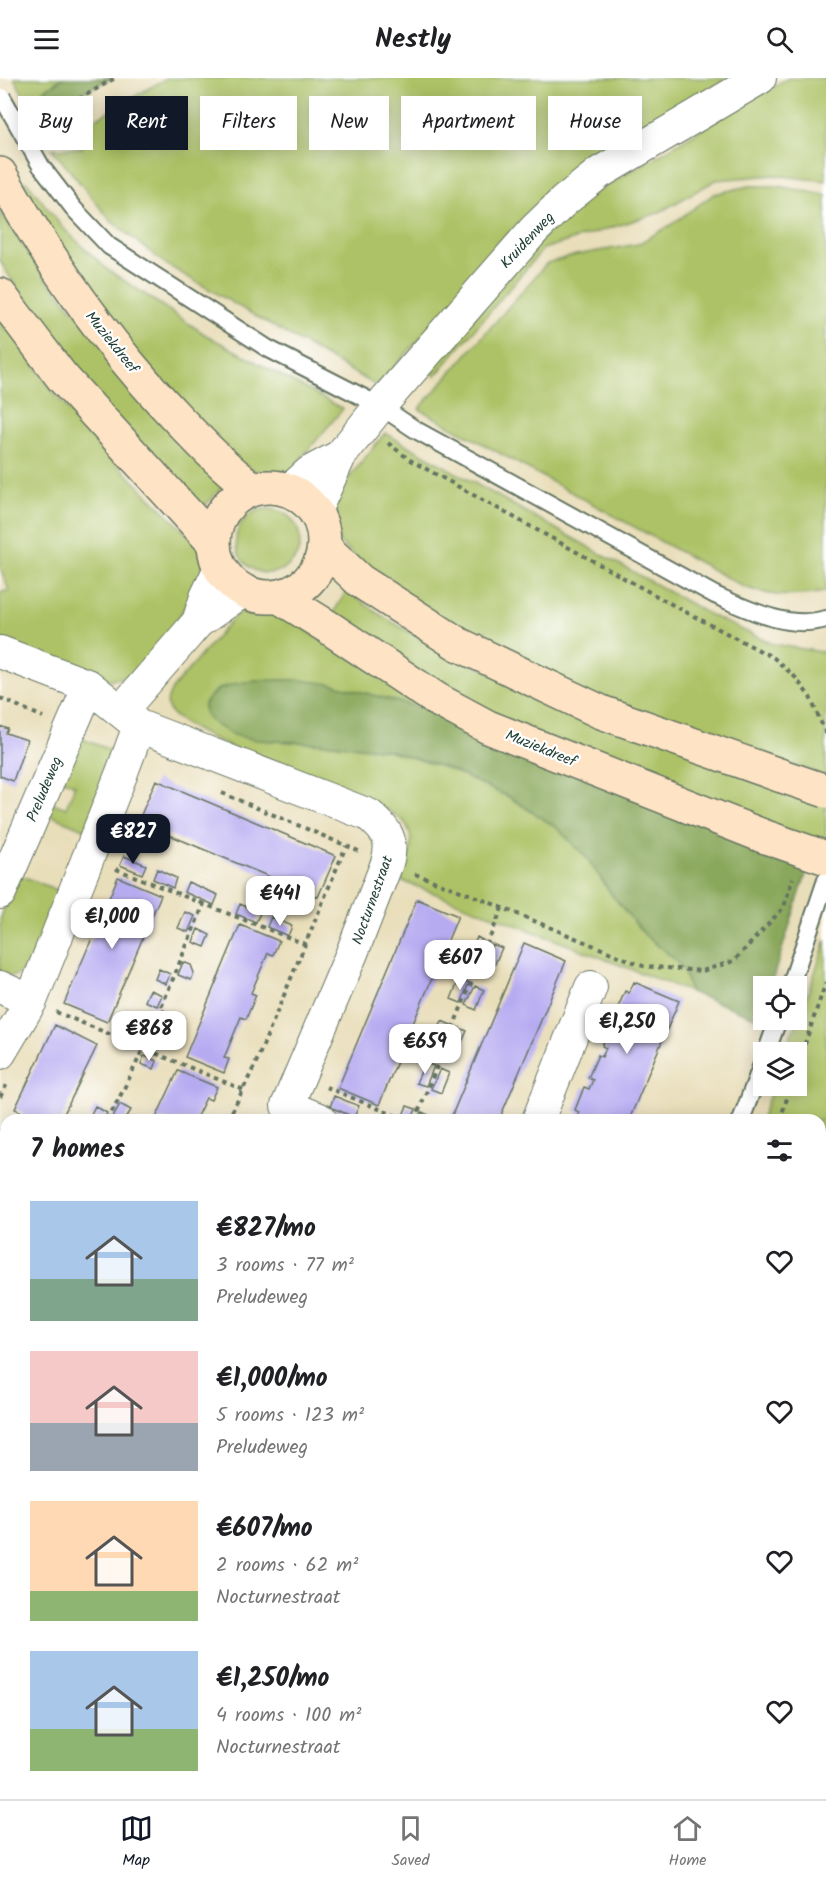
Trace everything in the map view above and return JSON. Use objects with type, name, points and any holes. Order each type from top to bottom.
[{"type":"main road","name":"Muziekdreef","points":[[3,179],[73,293],[120,354],[163,404],[226,469],[252,488]]},
{"type":"main road","points":[[0,295],[62,377],[216,555],[230,581],[243,591],[254,596],[278,596],[295,590],[310,580],[319,564],[324,547],[323,528],[315,511],[304,499],[290,490],[277,486],[252,488],[231,500],[218,520],[216,555]]},
{"type":"main road","points":[[324,547],[360,580],[458,644],[601,712],[826,792]]},
{"type":"main road","name":"Muziekdreef","points":[[278,596],[436,699],[488,727],[763,836],[826,858]]},
{"type":"street","name":"Kruidenweg","points":[[315,511],[340,456],[534,230],[564,201],[599,173],[760,78]]},
{"type":"street","name":"Kruidenweg","points":[[290,490],[310,472],[340,456]]},
{"type":"street","points":[[0,1053],[43,1006],[121,775],[130,718],[198,622],[216,555]]},
{"type":"street","points":[[198,622],[243,591]]},
{"type":"street","name":"Nocturnestraat","points":[[0,652],[89,686],[130,718],[369,815],[387,831],[391,850],[387,863],[352,953],[284,1113]]},
{"type":"street","name":"Preludeweg","points":[[0,893],[89,686]]},
{"type":"street","points":[[0,987],[43,1006]]},
{"type":"street","points":[[540,1114],[591,987]]},
{"type":"lane","points":[[1,95],[40,166],[74,209],[109,246],[372,416],[416,430],[715,596],[754,612],[796,622],[826,619]]},
{"type":"lane","points":[[794,976],[826,880]]},
{"type":"lane","points":[[743,1114],[753,1088]]},
{"type":"path","points":[[84,96],[114,78]]},
{"type":"path","points":[[372,416],[410,460],[774,658],[795,677],[810,697],[826,734]]},
{"type":"path","points":[[0,698],[70,729]]},
{"type":"path","points":[[220,792],[387,863],[643,966],[702,971],[734,961],[784,907],[795,873]]},
{"type":"path","points":[[231,1114],[244,1090],[346,846]]},
{"type":"path","points":[[113,867],[305,944]]},
{"type":"path","points":[[110,1114],[143,1048],[204,904]]},
{"type":"path","points":[[417,1114],[502,908]]},
{"type":"path","points":[[806,1042],[826,982]]},
{"type":"path","points":[[43,1006],[244,1090]]},
{"type":"path","points":[[324,1086],[392,1114]]},
{"type":"path","points":[[782,1114],[788,1096]]},
{"type":"green space","points":[[14,78],[63,78],[43,91],[44,96],[24,96]]},
{"type":"green space","points":[[63,78],[112,78],[75,96],[44,96],[43,91]]},
{"type":"green space","points":[[167,78],[729,78],[642,126],[642,96],[548,96],[548,150],[607,150],[561,183],[377,386],[167,265],[111,221],[53,150],[93,150],[93,120],[105,113],[105,150],[188,150],[188,96],[136,96]]},
{"type":"green space","points":[[788,78],[826,78],[826,181],[773,175],[716,180],[658,213],[543,249],[435,376],[429,369],[569,208]]},
{"type":"green space","points":[[15,182],[27,182],[63,228],[108,270],[206,335],[343,409],[287,475],[255,471],[233,461],[125,341]]},
{"type":"green space","points":[[749,186],[778,186],[826,195],[826,592],[785,596],[744,587],[419,409],[547,263],[576,255],[638,244],[669,226],[714,194]]},
{"type":"green space","points":[[0,211],[47,280],[226,483],[199,512],[101,402],[62,343],[17,288],[0,261]]},
{"type":"green space","points":[[0,315],[54,393],[101,448],[198,545],[203,561],[203,577],[154,654],[130,676],[106,680],[0,639],[0,593],[9,590],[0,568]]},
{"type":"green space","points":[[385,433],[712,616],[773,644],[826,651],[826,776],[620,712],[404,601],[340,543],[333,522],[333,513],[340,489]]},
{"type":"green space","points":[[262,509],[274,509],[291,518],[298,529],[300,541],[298,553],[291,564],[274,573],[262,573],[250,568],[241,559],[236,547],[236,535],[241,523],[250,514]]},
{"type":"green space","points":[[347,590],[377,613],[451,657],[826,799],[826,846],[468,707],[332,615]]},
{"type":"green space","points":[[255,605],[267,605],[425,704],[417,707],[334,685],[271,680],[239,683],[216,690],[204,704],[205,714],[256,740],[333,744],[388,750],[446,768],[509,797],[556,827],[587,858],[612,895],[645,935],[683,969],[690,992],[400,880],[411,844],[409,830],[401,819],[375,805],[226,745],[180,720],[169,710],[167,704],[172,689],[241,609]]},
{"type":"green space","points":[[300,680],[332,684],[417,707],[425,704],[811,858],[773,976],[753,976],[753,1016],[690,992],[683,969],[645,935],[612,895],[587,858],[556,827],[509,797],[446,768],[388,750],[333,744],[256,740],[233,735],[214,724],[205,714],[204,704],[217,691],[240,683]]},
{"type":"green space","points":[[80,738],[115,752],[86,830],[45,813],[50,802],[66,808],[75,785],[59,778]]},
{"type":"green space","points":[[19,875],[62,892],[30,967],[14,976],[0,975],[0,919]]},
{"type":"green space","points":[[826,940],[826,1114],[763,1114],[769,1096],[807,1096],[807,1042],[788,1042],[794,1030],[807,1030],[807,996]]},
{"type":"building","points":[[0,726],[8,729],[6,733],[27,740],[13,781],[0,776]]},
{"type":"building","points":[[156,780],[336,856],[318,897],[138,822]]},
{"type":"building","points":[[127,816],[134,819],[125,840],[118,837]]},
{"type":"building","points":[[124,856],[146,865],[142,874],[120,865]]},
{"type":"building","points":[[157,869],[176,878],[173,888],[153,879]]},
{"type":"building","points":[[118,877],[161,895],[107,1022],[64,1004]]},
{"type":"building","points":[[188,882],[218,895],[214,905],[184,892]]},
{"type":"building","points":[[417,899],[458,916],[379,1105],[338,1088]]},
{"type":"building","points":[[240,904],[260,913],[256,922],[236,914]]},
{"type":"building","points":[[185,912],[195,916],[188,932],[178,928]]},
{"type":"building","points":[[271,917],[292,926],[288,936],[267,927]]},
{"type":"building","points":[[240,925],[279,941],[273,955],[268,953],[251,993],[256,995],[246,1019],[241,1017],[224,1058],[229,1059],[224,1073],[185,1057]]},
{"type":"building","points":[[198,929],[210,935],[205,947],[193,942]]},
{"type":"building","points":[[477,937],[486,942],[478,962],[469,957]]},
{"type":"building","points":[[524,943],[566,961],[502,1114],[453,1114]]},
{"type":"building","points":[[492,944],[502,948],[493,968],[484,964]]},
{"type":"building","points":[[183,962],[191,965],[194,973],[191,980],[178,975]]},
{"type":"building","points":[[159,969],[170,974],[166,984],[155,979]]},
{"type":"building","points":[[459,979],[469,983],[461,1003],[451,999]]},
{"type":"building","points":[[634,982],[679,1001],[632,1114],[578,1114],[579,1112],[575,1110],[584,1087],[589,1089],[593,1080],[588,1078],[598,1055],[602,1057],[606,1048],[602,1046],[611,1023],[616,1025],[620,1016],[615,1014],[625,991],[629,993]]},
{"type":"building","points":[[475,986],[484,990],[476,1010],[466,1005]]},
{"type":"building","points":[[150,990],[162,995],[157,1006],[145,1001]]},
{"type":"building","points":[[163,1010],[177,1016],[173,1024],[160,1018]]},
{"type":"building","points":[[442,1021],[451,1025],[443,1045],[434,1041]]},
{"type":"building","points":[[135,1023],[148,1028],[143,1042],[129,1036]]},
{"type":"building","points":[[55,1025],[97,1046],[64,1114],[23,1114],[15,1109]]},
{"type":"building","points":[[457,1027],[467,1031],[458,1051],[449,1047]]},
{"type":"building","points":[[144,1056],[157,1061],[154,1069],[141,1064]]},
{"type":"building","points":[[425,1063],[434,1066],[426,1086],[416,1083]]},
{"type":"building","points":[[440,1069],[449,1073],[441,1093],[431,1089]]},
{"type":"building","points":[[178,1071],[217,1087],[211,1100],[206,1098],[198,1114],[158,1114]]},
{"type":"building","points":[[334,1096],[359,1106],[355,1114],[347,1114],[330,1107]]},
{"type":"building","points":[[120,1104],[131,1110],[129,1114],[114,1114]]},
{"type":"building","points":[[95,1106],[107,1113],[106,1114],[91,1114]]},
{"type":"building","points":[[407,1106],[416,1109],[414,1114],[403,1114]]}]
